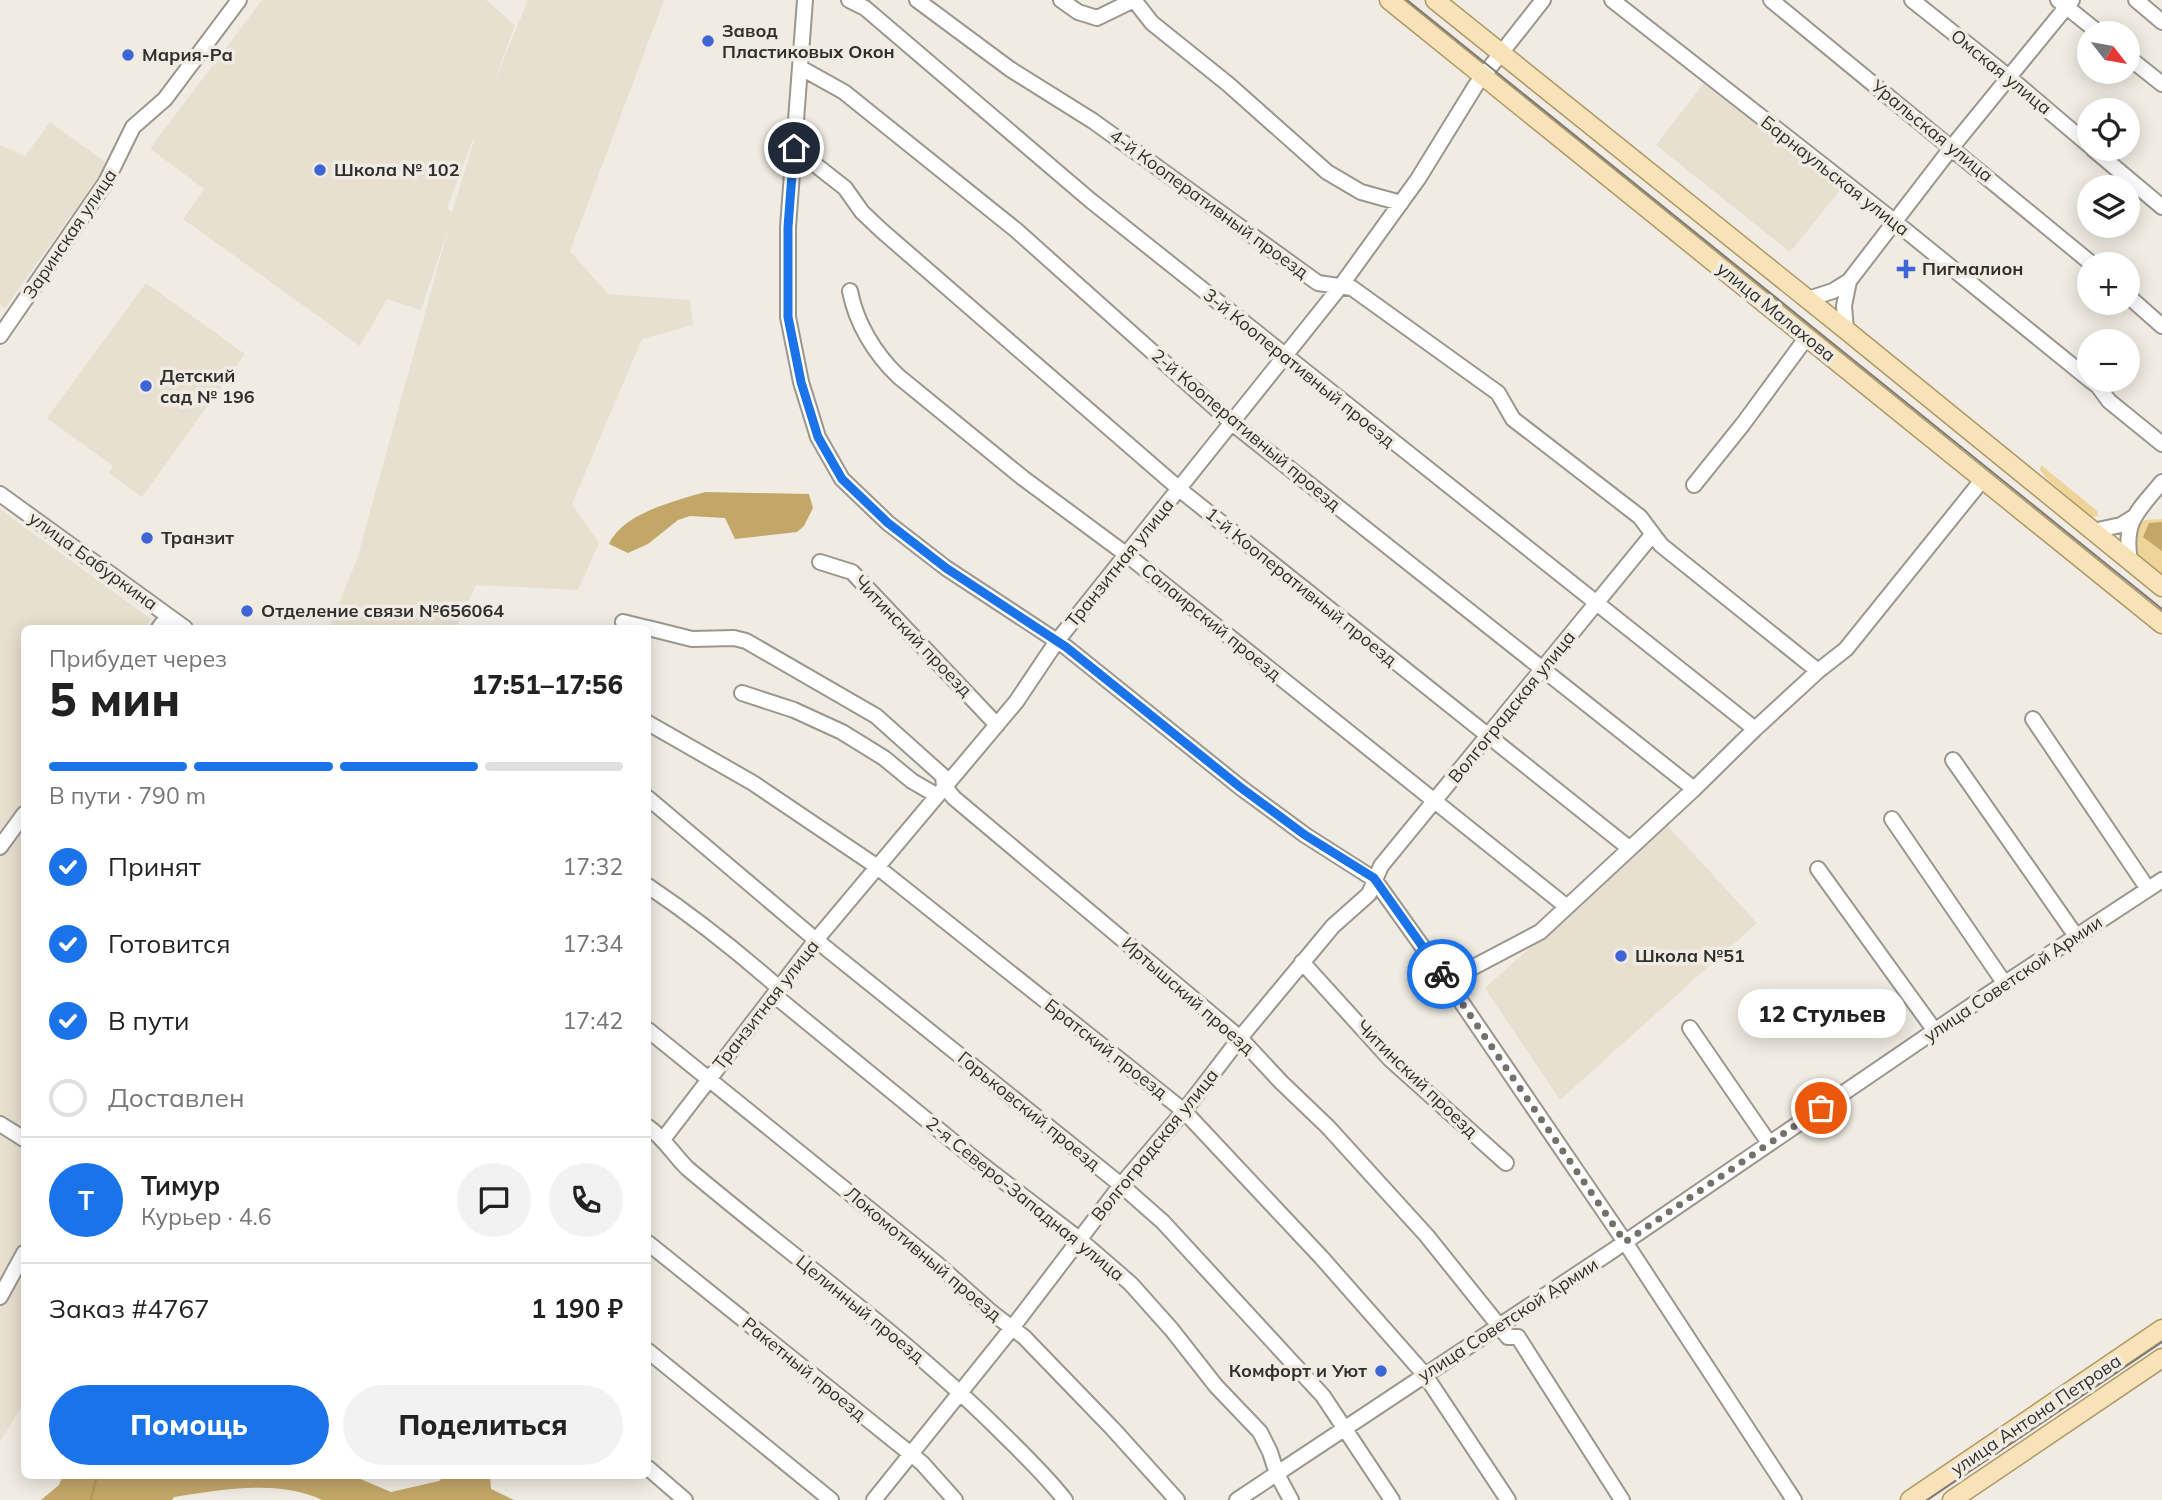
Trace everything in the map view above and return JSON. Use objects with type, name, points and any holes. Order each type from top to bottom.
[{"type":"main road","name":"улица Малахова","points":[[1389,0],[2160,620]]},
{"type":"main road","name":"улица Малахова","points":[[1435,0],[2162,587]]},
{"type":"main road","name":"улица Антона Петрова","points":[[1910,1500],[2162,1329]]},
{"type":"main road","name":"улица Антона Петрова","points":[[1952,1500],[2162,1358]]},
{"type":"street","name":"Заринская улица","points":[[0,335],[106,182],[133,128],[164,99],[239,0]]},
{"type":"street","points":[[805,0],[788,227],[788,317],[801,382],[818,437],[842,479],[888,523],[946,568],[1057,641],[1240,787],[1305,835],[1374,878],[1625,1242],[1794,1500]]},
{"type":"street","name":"3-й Кооперативный проезд","points":[[849,0],[865,8],[1090,200],[1285,357],[1755,729]]},
{"type":"street","name":"4-й Кооперативный проезд","points":[[917,0],[1010,69],[1093,121],[1318,283],[1352,288],[1498,393],[1513,419],[1640,517],[1661,545],[1818,671]]},
{"type":"street","points":[[1061,0],[1078,12],[1097,18],[1134,0],[1152,23],[1228,84],[1327,172],[1361,192],[1401,203]]},
{"type":"street","name":"Транзитная улица","points":[[664,1139],[876,866],[1016,702],[1057,641],[1340,287],[1401,203],[1483,75],[1543,0]]},
{"type":"street","name":"Барнаульская улица","points":[[1612,0],[1894,221],[2077,369]]},
{"type":"street","name":"Уральская улица","points":[[1771,0],[2078,252]]},
{"type":"street","name":"Омская улица","points":[[1912,0],[2077,135]]},
{"type":"street","points":[[2136,0],[2162,22]]},
{"type":"street","points":[[1808,299],[1833,291],[1849,281],[1952,147],[2010,78],[2065,3],[2085,21]]},
{"type":"street","points":[[2140,67],[2162,84]]},
{"type":"street","name":"2-й Кооперативный проезд","points":[[801,68],[844,92],[1016,230],[1232,423],[1694,789]]},
{"type":"street","name":"1-й Кооперативный проезд","points":[[794,148],[845,188],[862,212],[881,230],[1180,488],[1629,848]]},
{"type":"street","name":"Омская улица","points":[[2108,161],[2162,207]]},
{"type":"street","points":[[1846,330],[1844,306],[1849,281]]},
{"type":"street","name":"Салаирский проезд","points":[[850,290],[853,308],[881,359],[1023,478],[1125,555],[1567,907]]},
{"type":"street","points":[[2140,307],[2162,326]]},
{"type":"street","points":[[1694,485],[1807,337]]},
{"type":"street","name":"Барнаульская улица","points":[[2102,392],[2109,401],[2162,444]]},
{"type":"street","points":[[1447,981],[1540,932],[1755,729],[1846,649],[1983,480]]},
{"type":"street","points":[[2130,561],[2127,537],[2135,516],[2162,482]]},
{"type":"street","name":"улица Бабуркина","points":[[0,494],[181,625]]},
{"type":"street","points":[[2093,531],[2121,525],[2135,516]]},
{"type":"street","name":"Волгоградская улица","points":[[874,1500],[1012,1328],[1121,1185],[1184,1111],[1302,962],[1344,914],[1369,894],[1381,866],[1652,535]]},
{"type":"street","name":"Читинский проезд","points":[[820,562],[852,572],[997,725]]},
{"type":"street","points":[[161,625],[168,616]]},
{"type":"street","name":"Иртышский проезд","points":[[623,622],[635,625]]},
{"type":"street","name":"Иртышский проезд","points":[[651,629],[692,639],[734,638],[746,641],[876,716],[943,776],[940,790]]},
{"type":"street","name":"Иртышский проезд","points":[[742,693],[794,710],[842,732],[884,758],[912,781],[940,790],[954,798],[1240,1038],[1328,1127],[1427,1236],[1508,1337],[1518,1337],[1622,1500]]},
{"type":"street","points":[[2033,719],[2148,889]]},
{"type":"street","name":"Братский проезд","points":[[651,725],[753,783],[876,866],[1184,1111],[1321,1257],[1424,1375],[1508,1500]]},
{"type":"street","points":[[1953,760],[2076,936]]},
{"type":"street","name":"Горьковский проезд","points":[[651,801],[817,940],[1121,1185],[1163,1222],[1323,1396],[1392,1500]]},
{"type":"street","points":[[0,847],[21,818]]},
{"type":"street","points":[[1892,820],[2005,984]]},
{"type":"street","points":[[1818,869],[1935,1031]]},
{"type":"street","name":"улица Советской Армии","points":[[1237,1500],[2162,880]]},
{"type":"street","name":"2-я Северо-Западная улица","points":[[651,888],[746,958],[776,992],[972,1157],[1080,1239],[1131,1284],[1216,1386],[1260,1432],[1277,1475],[1291,1500]]},
{"type":"street","name":"Читинский проезд","points":[[1302,962],[1390,1059],[1506,1163]]},
{"type":"street","points":[[1690,1028],[1769,1143]]},
{"type":"street","name":"Локомотивный проезд","points":[[651,1032],[936,1263],[1012,1328],[1113,1429],[1177,1500]]},
{"type":"street","points":[[0,1124],[21,1137]]},
{"type":"street","name":"Целинный проезд","points":[[651,1129],[664,1139],[668,1148],[687,1168],[900,1339],[960,1392],[1047,1478],[1065,1500]]},
{"type":"street","name":"Ракетный проезд","points":[[651,1245],[922,1463],[955,1500]]},
{"type":"street","points":[[0,1297],[21,1258]]},
{"type":"street","points":[[651,1353],[831,1500]]},
{"type":"street","points":[[651,1471],[685,1500]]},
{"type":"shaded area","points":[[262,0],[486,0],[515,25],[493,85],[528,0],[664,0],[570,251],[608,294],[690,300],[693,325],[642,339],[572,504],[599,543],[578,590],[476,585],[457,625],[330,625],[357,559],[449,226],[421,310],[387,299],[360,346],[183,219],[204,189],[151,147]],"holes":[[[473,139],[474,140],[452,213],[447,208]]]},
{"type":"shaded area","points":[[1707,79],[1842,188],[1790,252],[1656,145]]},
{"type":"shaded area","points":[[50,122],[105,162],[104,169],[5,308],[0,305],[0,145],[25,156]]},
{"type":"shaded area","name":"Детский сад № 196","points":[[146,283],[245,354],[142,497],[109,473],[113,466],[47,418]]},
{"type":"shaded area","points":[[2041,465],[2097,511],[2098,516],[2091,517],[2048,480],[2040,470]]},
{"type":"shaded area","points":[[705,492],[809,494],[813,508],[804,526],[797,532],[735,539],[725,518],[690,516],[678,520],[648,544],[628,553],[609,544],[616,533],[638,516],[665,504]]},
{"type":"shaded area","points":[[0,509],[151,619],[147,625],[21,625],[21,1408],[0,1442]]},
{"type":"shaded area","points":[[2162,519],[2162,575],[2133,552],[2132,528],[2145,520]]},
{"type":"shaded area","points":[[2162,522],[2162,551],[2143,537],[2149,523]]},
{"type":"shaded area","name":"Школа №51","points":[[1667,825],[1757,923],[1560,1100],[1485,988]]},
{"type":"shaded area","points":[[61,1479],[360,1479],[391,1492],[441,1479],[490,1479],[491,1489],[514,1500],[322,1500],[287,1490],[249,1488],[174,1497],[172,1500],[41,1500],[59,1485]]},
{"type":"waterway","points":[[91,1500],[96,1479]]},
{"type":"tram line","points":[[1407,0],[2162,609]]},
{"type":"tram line","points":[[1927,1500],[2162,1342]]},
{"type":"way so far","points":[[1442,974],[1625,1242],[1821,1108]]},
{"type":"place","name":"Завод Пластиковых Окон","points":[[708,41]]},
{"type":"place","name":"Мария-Ра","points":[[128,55]]},
{"type":"place","name":"Школа № 102","points":[[320,170]]},
{"type":"place","name":"Пигмалион","points":[[1906,269]]},
{"type":"place","name":"Детский сад № 196","points":[[146,386]]},
{"type":"place","name":"Транзит","points":[[147,538]]},
{"type":"place","name":"Отделение связи №656064","points":[[247,611]]},
{"type":"place","name":"Школа №51","points":[[1621,956]]},
{"type":"place","name":"12 Стульев","points":[[1821,1108]]},
{"type":"place","name":"Комфорт и Уют","points":[[1381,1371]]},
{"type":"route","points":[[794,148],[788,227],[788,317],[801,382],[818,437],[842,479],[888,523],[946,568],[1066,647],[1240,787],[1305,835],[1374,878],[1442,974]]}]
